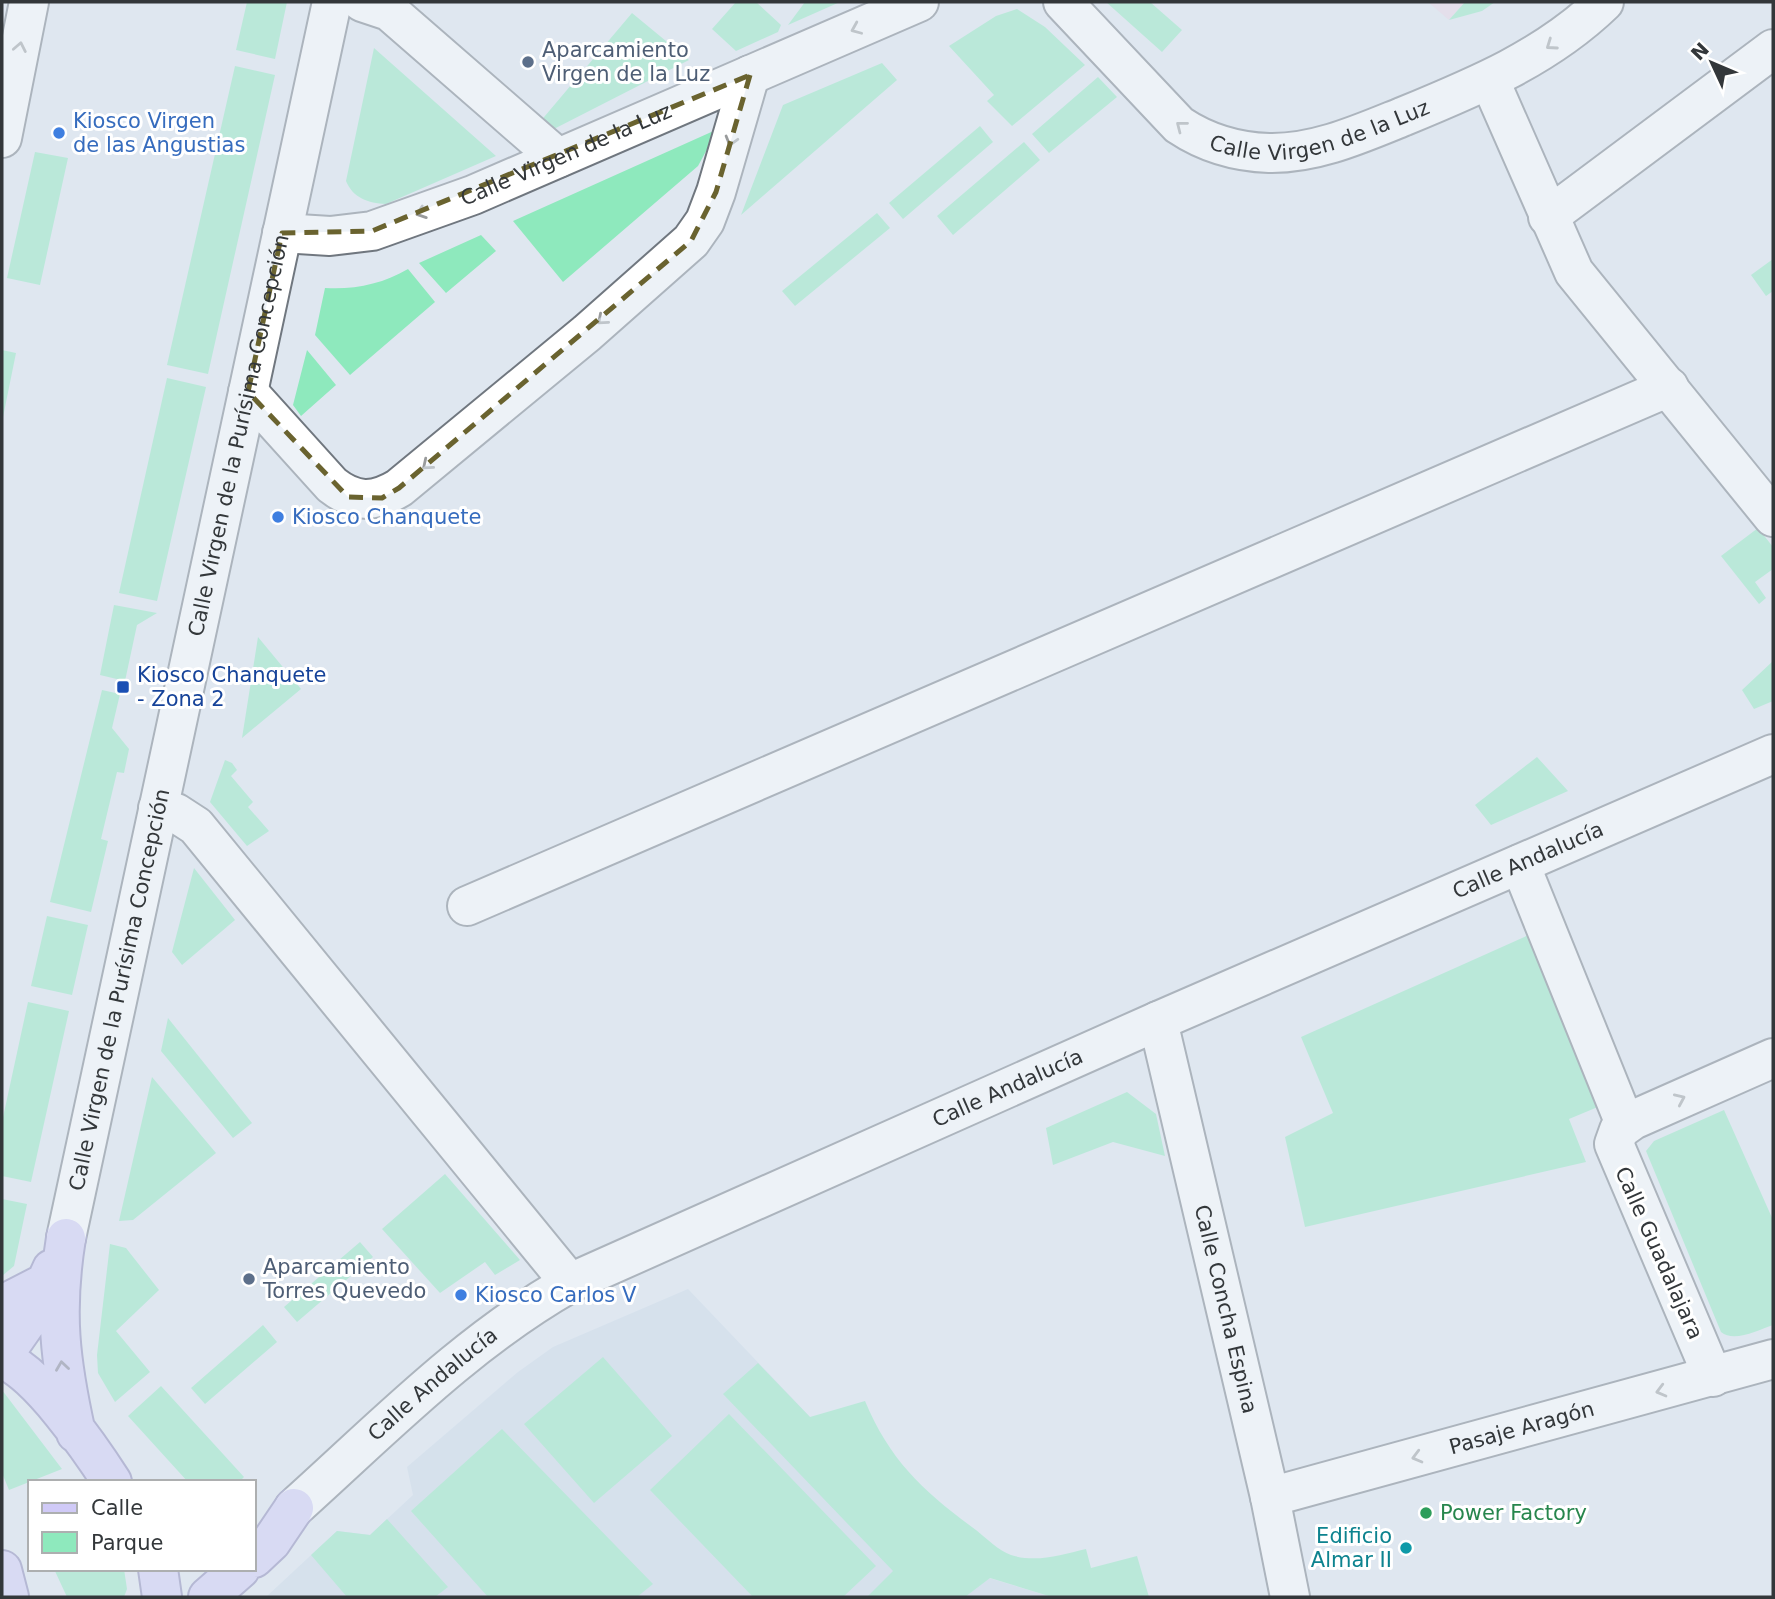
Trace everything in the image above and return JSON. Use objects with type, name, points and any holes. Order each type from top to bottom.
[{"type":"main road","points":[[66,1238],[20,1334],[2,1359],[15,1363],[38,1385],[111,1480]]},
{"type":"main road","points":[[66,1238],[57,1315],[65,1385],[76,1433]]},
{"type":"main road","points":[[2,1305],[45,1283]]},
{"type":"main road","points":[[256,1521],[294,1508]]},
{"type":"main road","points":[[256,1556],[271,1542],[294,1508]]},
{"type":"main road","points":[[2,1570],[9,1597]]},
{"type":"main road","points":[[158,1571],[162,1597]]},
{"type":"main road","points":[[208,1597],[239,1571]]},
{"type":"main road","points":[[217,1597],[239,1571]]},
{"type":"street","points":[[2,138],[29,2]]},
{"type":"street","name":"Calle Virgen de la Purísima Concepción","points":[[66,1238],[332,2]]},
{"type":"street","points":[[362,2],[389,11],[558,158]]},
{"type":"street","name":"Calle Virgen de la Luz","points":[[282,233],[330,236],[372,230],[473,195],[919,2]]},
{"type":"street","name":"Calle Virgen de la Luz","points":[[1063,2],[1179,125],[1202,140],[1226,147],[1270,153],[1299,151],[1336,142],[1490,81],[1563,36],[1604,2]]},
{"type":"street","points":[[1548,217],[1773,49]]},
{"type":"street","points":[[248,392],[332,485],[348,497],[382,498],[399,488],[587,333],[691,241],[705,221],[716,192],[750,75]]},
{"type":"street","points":[[1490,81],[1548,217],[1588,292],[1669,387],[1773,517]]},
{"type":"street","points":[[467,906],[1669,387]]},
{"type":"street","name":"Calle Andalucía","points":[[294,1508],[477,1343],[523,1309],[570,1283],[1158,1021],[1773,754]]},
{"type":"street","points":[[158,808],[176,813],[196,826],[570,1283]]},
{"type":"street","points":[[1520,864],[1625,1124],[1773,1058]]},
{"type":"street","name":"Calle Concha Espina","points":[[1158,1021],[1270,1497],[1290,1597]]},
{"type":"street","name":"Calle Guadalajara","points":[[1625,1124],[1614,1143],[1616,1155],[1713,1377]]},
{"type":"street","name":"Pasaje Aragón","points":[[1270,1497],[1773,1359]]},
{"type":"highlighted area","points":[[750,75],[716,192],[691,241],[399,488],[382,498],[348,497],[248,392],[282,233],[372,231]]},
{"type":"shaded area","points":[[1428,2],[1465,2],[1449,20]]},
{"type":"shaded area","points":[[688,1289],[974,1589],[989,1578],[1052,1597],[266,1597],[337,1531],[370,1535],[413,1495],[407,1467],[518,1372],[553,1347]]},
{"type":"green space","points":[[247,2],[287,2],[275,59],[236,50]]},
{"type":"green space","points":[[736,2],[756,2],[781,25],[778,32],[736,51],[712,29]]},
{"type":"green space","points":[[805,2],[840,2],[788,25]]},
{"type":"green space","points":[[1106,2],[1150,2],[1182,30],[1162,52]]},
{"type":"green space","points":[[1465,2],[1495,2],[1482,11],[1449,20]]},
{"type":"green space","points":[[1017,9],[1045,27],[1085,65],[1012,126],[987,101],[994,95],[949,46],[996,16]]},
{"type":"green space","points":[[632,13],[689,60],[548,132],[539,123]]},
{"type":"green space","points":[[374,48],[496,156],[386,204],[367,201],[353,192],[346,181]]},
{"type":"green space","points":[[882,63],[897,80],[741,215],[783,105]]},
{"type":"green space","points":[[235,66],[275,75],[208,374],[167,365]]},
{"type":"green space","points":[[1098,77],[1117,97],[1049,153],[1032,134]]},
{"type":"green space","points":[[980,126],[993,142],[903,219],[889,203]]},
{"type":"green space","points":[[718,129],[698,166],[563,282],[513,221]]},
{"type":"green space","points":[[1024,142],[1040,160],[953,235],[937,216]]},
{"type":"green space","points":[[35,152],[68,158],[40,285],[7,278]]},
{"type":"green space","points":[[877,213],[890,228],[795,306],[782,291]]},
{"type":"green space","points":[[481,235],[496,251],[446,293],[419,263]]},
{"type":"green space","points":[[1773,259],[1773,291],[1766,296],[1751,275]]},
{"type":"green space","points":[[408,269],[435,302],[350,375],[315,335],[325,288],[368,285]]},
{"type":"green space","points":[[2,350],[16,353],[2,422]]},
{"type":"green space","points":[[307,350],[336,385],[301,416],[293,405]]},
{"type":"green space","points":[[167,378],[206,387],[157,601],[119,593]]},
{"type":"green space","points":[[1758,528],[1773,547],[1773,569],[1755,582],[1766,598],[1759,604],[1721,556]]},
{"type":"green space","points":[[114,605],[157,613],[137,625],[125,681],[100,675]]},
{"type":"green space","points":[[258,637],[301,689],[242,738]]},
{"type":"green space","points":[[1773,661],[1773,701],[1754,709],[1742,690]]},
{"type":"green space","points":[[102,690],[120,694],[112,728],[129,749],[124,773],[117,772],[101,839],[108,841],[91,912],[50,902]]},
{"type":"green space","points":[[1537,757],[1568,791],[1491,825],[1475,805]]},
{"type":"green space","points":[[225,760],[232,763],[237,770],[231,776],[253,802],[248,807],[269,831],[247,846],[210,802]]},
{"type":"green space","points":[[194,868],[235,920],[182,965],[172,952]]},
{"type":"green space","points":[[47,916],[88,925],[72,995],[31,986]]},
{"type":"green space","points":[[1533,933],[1605,1104],[1569,1119],[1586,1162],[1305,1227],[1285,1137],[1333,1113],[1301,1037]]},
{"type":"green space","points":[[28,1002],[69,1011],[31,1182],[2,1176],[2,1122]]},
{"type":"green space","points":[[168,1018],[252,1123],[233,1138],[161,1051]]},
{"type":"green space","points":[[152,1077],[216,1153],[133,1220],[119,1221]]},
{"type":"green space","points":[[1127,1092],[1156,1114],[1165,1156],[1113,1142],[1053,1165],[1046,1128]]},
{"type":"green space","points":[[1724,1110],[1773,1220],[1773,1325],[1739,1336],[1721,1332],[1646,1151],[1654,1141]]},
{"type":"green space","points":[[445,1174],[520,1260],[495,1275],[485,1262],[440,1293],[382,1229]]},
{"type":"green space","points":[[2,1199],[27,1204],[14,1266],[2,1276]]},
{"type":"green space","points":[[360,1242],[373,1257],[297,1322],[284,1307]]},
{"type":"green space","points":[[110,1244],[126,1248],[159,1290],[116,1331],[150,1372],[115,1402],[98,1373],[97,1355]]},
{"type":"green space","points":[[263,1325],[277,1342],[205,1404],[191,1388]]},
{"type":"green space","points":[[603,1357],[672,1436],[594,1503],[524,1424]]},
{"type":"green space","points":[[758,1363],[810,1417],[865,1401],[886,1441],[910,1474],[940,1502],[1002,1551],[1020,1557],[1039,1558],[1086,1549],[1091,1568],[1137,1556],[1149,1597],[1052,1597],[990,1578],[965,1597],[867,1597],[893,1571],[723,1394]]},
{"type":"green space","points":[[161,1386],[244,1477],[241,1480],[186,1480],[128,1416]]},
{"type":"green space","points":[[2,1390],[62,1469],[28,1480],[28,1482],[9,1490],[2,1473]]},
{"type":"green space","points":[[729,1414],[876,1566],[843,1597],[753,1597],[650,1490]]},
{"type":"green space","points":[[502,1429],[653,1584],[637,1597],[488,1597],[411,1511]]},
{"type":"green space","points":[[387,1519],[448,1587],[435,1597],[347,1597],[311,1555],[337,1531],[370,1535]]},
{"type":"green space","points":[[55,1571],[124,1571],[127,1589],[124,1597],[67,1597]]},
{"type":"place","name":"Aparcamiento Virgen de la Luz","points":[[528,62]]},
{"type":"place","name":"Kiosco Virgen de las Angustias","points":[[59,133]]},
{"type":"place","name":"Kiosco Chanquete","points":[[278,517]]},
{"type":"place","name":"Kiosco Chanquete - Zona 2","points":[[123,687]]},
{"type":"place","name":"Aparcamiento Torres Quevedo","points":[[249,1279]]},
{"type":"place","name":"Kiosco Carlos V","points":[[461,1295]]},
{"type":"place","name":"Power Factory","points":[[1426,1513]]},
{"type":"place","name":"Edificio Almar II","points":[[1406,1548]]}]
